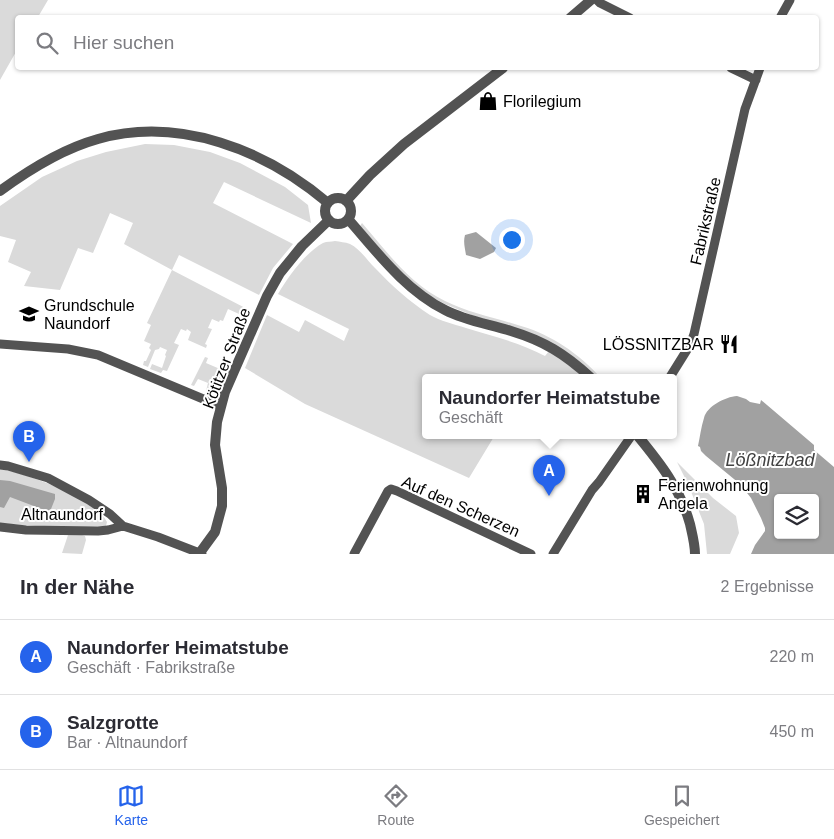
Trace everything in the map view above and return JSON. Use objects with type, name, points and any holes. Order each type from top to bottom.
[{"type":"street","points":[[574,15],[591,0]]},
{"type":"street","points":[[597,0],[624,15]]},
{"type":"street","points":[[782,15],[790,0]]},
{"type":"street","points":[[346,202],[404,144],[500,70]]},
{"type":"street","points":[[735,70],[756,80]]},
{"type":"street","name":"Fabrikstraße","points":[[672,374],[690,345],[694,334],[745,109],[759,70]]},
{"type":"street","points":[[0,190],[50,158],[70,149],[99,139],[129,133],[164,132],[200,136],[240,149],[294,178],[328,203]]},
{"type":"street","points":[[336,198],[346,202],[350,208],[348,219],[339,224],[334,224],[326,216],[325,210],[328,203],[336,198]]},
{"type":"street","points":[[348,219],[388,264],[417,292],[431,302],[467,319],[510,330],[550,346],[586,374]]},
{"type":"street","name":"Kötitzer Straße","points":[[200,554],[215,532],[222,506],[222,488],[215,445],[220,406],[225,392],[252,328],[276,279],[302,246],[329,220]]},
{"type":"street","points":[[0,344],[68,349],[98,355],[220,406]]},
{"type":"street","points":[[553,554],[592,490],[629,439]]},
{"type":"street","points":[[640,439],[664,468],[683,503],[692,531],[695,554]]},
{"type":"street","name":"Altnaundorf","points":[[0,466],[8,466],[48,478],[90,500],[123,526],[200,554]]},
{"type":"street","name":"Auf den Scherzen","points":[[354,554],[388,491],[392,489],[531,554]]},
{"type":"street","name":"Altnaundorf","points":[[0,527],[26,530],[98,531],[123,526]]},
{"type":"shaded area","points":[[0,0],[48,0],[39,15],[15,15],[15,54],[0,80]]},
{"type":"shaded area","points":[[145,144],[174,145],[210,152],[240,163],[285,187],[308,205],[311,223],[224,182],[213,203],[293,244],[273,268],[259,295],[179,255],[172,270],[124,244],[133,223],[110,213],[93,253],[78,248],[60,290],[24,286],[31,272],[8,262],[16,240],[0,236],[0,206],[42,177],[77,161],[106,152]]},
{"type":"shaded area","points":[[362,223],[390,256],[432,294],[463,309],[521,326],[554,340],[574,353],[597,374],[593,374],[575,358],[445,304],[428,295],[400,271],[360,226]]},
{"type":"shaded area","points":[[335,241],[354,246],[394,287],[430,315],[536,351],[545,356],[549,351],[561,358],[580,374],[422,374],[422,439],[493,439],[469,478],[305,404],[245,368],[267,315],[299,332],[305,320],[344,341],[349,329],[278,294],[303,259],[316,247],[326,242]]},
{"type":"shaded area","points":[[172,270],[251,311],[248,318],[228,309],[223,321],[220,320],[219,322],[212,319],[208,328],[212,329],[205,344],[207,345],[206,348],[188,340],[191,332],[187,329],[186,331],[181,329],[174,343],[179,345],[167,371],[163,370],[161,373],[150,369],[152,364],[162,368],[167,350],[160,347],[155,350],[148,367],[143,365],[151,350],[149,348],[151,344],[144,341],[151,325],[147,323]]},
{"type":"shaded area","points":[[205,357],[208,358],[206,363],[220,369],[226,368],[216,393],[206,391],[208,383],[198,379],[194,386],[191,385]]},
{"type":"shaded area","points":[[677,462],[713,498],[736,516],[739,533],[730,554],[707,554],[704,524]]},
{"type":"shaded area","points":[[0,469],[42,481],[75,496],[100,513],[107,522],[106,526],[53,527],[0,523]]},
{"type":"shaded area","points":[[68,535],[85,536],[86,540],[82,554],[62,553]]},
{"type":"water","points":[[476,232],[496,248],[494,252],[480,259],[466,255],[465,235]]},
{"type":"water","name":"Lößnitzbad","points":[[737,396],[760,404],[761,400],[814,445],[814,450],[834,467],[834,554],[751,554],[765,531],[761,518],[751,498],[740,484],[706,456],[698,446],[706,414],[722,400]]},
{"type":"water","points":[[0,480],[55,494],[51,509],[47,511],[10,497],[4,508],[0,507]]},
{"type":"place","name":"Florilegium","points":[[488,101]]},
{"type":"place","name":"Grundschule Naundorf","points":[[29,314]]},
{"type":"place","name":"LÖSSNITZBAR","points":[[729,344]]},
{"type":"place","name":"Salzgrotte","points":[[29,462]]},
{"type":"place","name":"Ferienwohnung Angela","points":[[643,494]]},
{"type":"place","name":"Naundorfer Heimatstube","points":[[549,496]]}]
